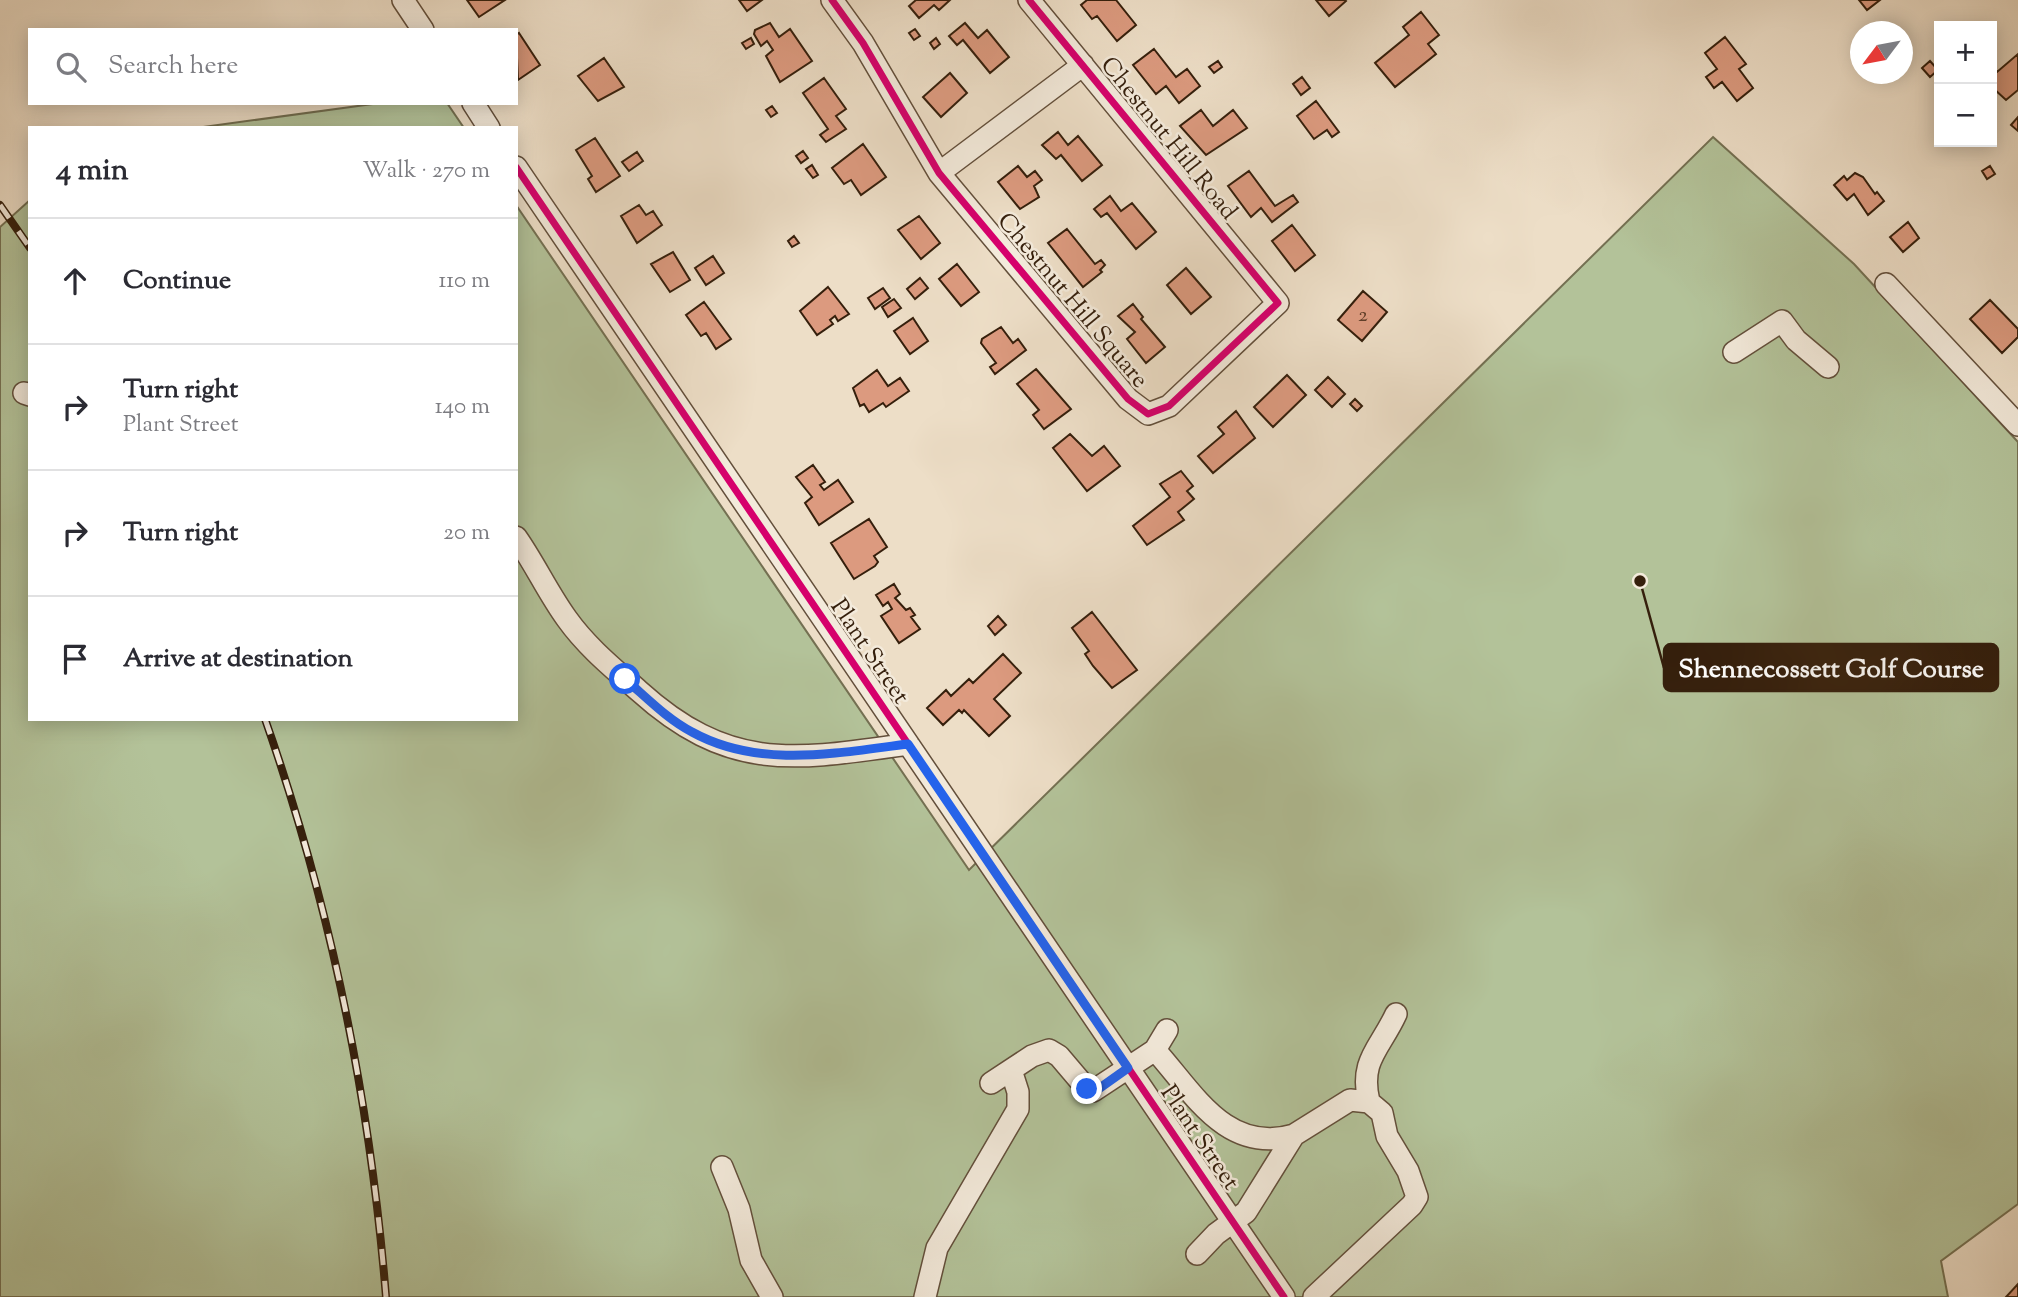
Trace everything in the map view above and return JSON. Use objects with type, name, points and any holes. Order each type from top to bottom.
[{"type":"street","points":[[403,0],[422,28]]},
{"type":"street","points":[[832,0],[863,43],[939,173],[1083,65]]},
{"type":"street","name":"Chestnut Hill Road","points":[[1029,0],[1278,303]]},
{"type":"street","points":[[474,105],[488,126]]},
{"type":"street","name":"Plant Street","points":[[518,170],[1284,1297]]},
{"type":"street","name":"Chestnut Hill Square","points":[[939,173],[1128,399],[1148,414],[1168,406],[1278,303]]},
{"type":"street","points":[[1886,284],[2018,425]]},
{"type":"street","points":[[1734,352],[1782,321],[1798,343],[1828,367]]},
{"type":"street","points":[[518,540],[582,638],[646,698],[691,732],[742,751],[779,755],[826,755],[908,744]]},
{"type":"street","points":[[1314,1297],[1412,1205],[1417,1197],[1408,1171],[1387,1136],[1384,1117],[1369,1102],[1364,1081],[1366,1069],[1396,1013]]},
{"type":"street","points":[[991,1083],[1032,1056],[1049,1050],[1059,1056],[1087,1089],[1093,1091],[1155,1050],[1167,1030]]},
{"type":"street","points":[[1155,1050],[1194,1097],[1224,1126],[1259,1139],[1294,1135],[1350,1100],[1369,1102]]},
{"type":"street","points":[[925,1297],[937,1248],[1018,1109],[1018,1092],[1011,1070]]},
{"type":"street","points":[[1197,1254],[1246,1212],[1294,1135]]},
{"type":"street","points":[[722,1167],[739,1209],[747,1250],[772,1297]]},
{"type":"green space","points":[[365,105],[448,105],[463,126],[211,126]]},
{"type":"green space","points":[[1713,137],[1854,264],[2018,442],[2018,1204],[1941,1261],[1948,1297],[0,1297],[0,227],[28,202],[28,721],[518,721],[518,208],[969,870]]},
{"type":"building","points":[[467,0],[505,0],[479,17]]},
{"type":"building","points":[[739,0],[762,0],[747,11]]},
{"type":"building","points":[[916,0],[950,0],[939,10],[934,5],[919,18],[909,6]]},
{"type":"building","points":[[1087,0],[1116,0],[1136,25],[1117,41],[1097,16],[1092,19],[1081,5]]},
{"type":"building","points":[[1316,0],[1345,0],[1346,1],[1329,16]]},
{"type":"building","points":[[1859,0],[1880,0],[1867,10]]},
{"type":"building","points":[[1421,12],[1439,35],[1428,44],[1436,54],[1395,87],[1375,63],[1409,35],[1403,27]]},
{"type":"building","points":[[770,23],[779,37],[790,29],[812,61],[780,82],[766,56],[773,50],[767,41],[761,46],[754,34],[755,30]]},
{"type":"building","points":[[965,23],[978,38],[987,30],[1009,57],[990,73],[963,40],[957,45],[949,36]]},
{"type":"building","points":[[915,29],[920,36],[914,40],[909,33]]},
{"type":"building","points":[[518,34],[540,65],[518,80]]},
{"type":"building","points":[[1725,37],[1746,64],[1739,69],[1753,88],[1737,101],[1722,82],[1714,88],[1706,77],[1717,69],[1705,53]]},
{"type":"building","points":[[751,38],[754,44],[746,49],[742,43]]},
{"type":"building","points":[[936,38],[940,44],[934,49],[930,43]]},
{"type":"building","points":[[1154,49],[1176,77],[1187,69],[1200,86],[1179,103],[1166,86],[1156,94],[1133,65]]},
{"type":"building","points":[[2018,54],[2018,90],[2006,100],[1997,92],[1997,72]]},
{"type":"building","points":[[604,58],[624,87],[598,101],[578,76]]},
{"type":"building","points":[[1218,61],[1222,67],[1214,73],[1209,67]]},
{"type":"building","points":[[1930,61],[1934,66],[1934,74],[1930,77],[1922,68]]},
{"type":"building","points":[[950,73],[967,93],[941,117],[923,97]]},
{"type":"building","points":[[1302,77],[1310,88],[1301,95],[1293,84]]},
{"type":"building","points":[[824,78],[846,109],[836,116],[846,129],[826,142],[820,135],[828,129],[803,93]]},
{"type":"building","points":[[1316,101],[1339,132],[1332,137],[1327,130],[1314,139],[1297,116]]},
{"type":"building","points":[[772,106],[777,113],[771,117],[766,110]]},
{"type":"building","points":[[1201,110],[1213,126],[1233,110],[1247,128],[1206,155],[1180,126]]},
{"type":"building","points":[[2018,117],[2018,131],[2011,125]]},
{"type":"building","points":[[1058,132],[1068,145],[1078,136],[1102,165],[1082,181],[1061,155],[1056,159],[1042,145]]},
{"type":"building","points":[[595,138],[620,176],[596,192],[588,179],[592,176],[576,150]]},
{"type":"building","points":[[863,144],[886,177],[861,195],[851,180],[844,184],[832,168]]},
{"type":"building","points":[[803,151],[808,158],[801,163],[796,156]]},
{"type":"building","points":[[637,152],[643,161],[629,171],[622,162]]},
{"type":"building","points":[[812,165],[818,175],[813,178],[806,169]]},
{"type":"building","points":[[1018,166],[1027,177],[1035,171],[1042,180],[1034,186],[1039,197],[1020,209],[998,182]]},
{"type":"building","points":[[1990,166],[1995,174],[1987,179],[1982,171]]},
{"type":"building","points":[[1249,171],[1275,206],[1293,195],[1298,202],[1272,222],[1261,208],[1251,217],[1228,186]]},
{"type":"building","points":[[1855,173],[1863,177],[1875,194],[1877,192],[1884,201],[1868,215],[1854,194],[1847,200],[1834,185],[1844,176],[1847,180]]},
{"type":"building","points":[[1110,196],[1121,211],[1132,203],[1156,232],[1136,249],[1107,213],[1101,217],[1094,209]]},
{"type":"building","points":[[639,205],[646,215],[653,211],[662,225],[637,243],[621,216]]},
{"type":"building","points":[[919,216],[940,243],[921,259],[898,230]]},
{"type":"building","points":[[1908,222],[1919,238],[1903,252],[1890,237]]},
{"type":"building","points":[[1292,225],[1315,255],[1295,271],[1272,241]]},
{"type":"building","points":[[1067,229],[1095,264],[1101,260],[1105,265],[1100,270],[1102,272],[1083,287],[1048,243]]},
{"type":"building","points":[[794,236],[799,243],[792,247],[788,241]]},
{"type":"building","points":[[673,252],[690,280],[670,292],[651,264]]},
{"type":"building","points":[[713,256],[724,273],[706,285],[695,268]]},
{"type":"building","points":[[957,264],[979,292],[961,306],[939,279]]},
{"type":"building","points":[[1186,268],[1211,297],[1191,314],[1167,285]]},
{"type":"building","points":[[920,278],[928,288],[915,299],[907,289]]},
{"type":"building","points":[[828,287],[849,314],[838,321],[835,316],[830,320],[833,324],[817,335],[800,311]]},
{"type":"building","points":[[883,288],[890,298],[875,309],[868,298]]},
{"type":"building","points":[[1363,291],[1387,312],[1362,341],[1338,320]]},
{"type":"building","points":[[894,299],[901,308],[888,317],[882,307]]},
{"type":"building","points":[[1990,300],[2018,329],[2018,337],[2002,353],[1970,319]]},
{"type":"building","points":[[704,302],[731,339],[716,349],[706,333],[701,336],[686,315]]},
{"type":"building","points":[[1133,304],[1143,317],[1141,319],[1165,347],[1146,363],[1127,339],[1135,332],[1118,316]]},
{"type":"building","points":[[913,318],[928,341],[910,354],[894,331]]},
{"type":"building","points":[[1001,327],[1013,343],[1018,339],[1026,350],[995,374],[990,367],[996,363],[981,343],[982,339]]},
{"type":"building","points":[[1036,369],[1071,409],[1044,429],[1033,415],[1039,410],[1017,384]]},
{"type":"building","points":[[877,370],[888,386],[900,378],[909,391],[886,407],[883,403],[869,412],[864,404],[860,406],[853,388]]},
{"type":"building","points":[[1287,375],[1306,395],[1273,427],[1254,407]]},
{"type":"building","points":[[1328,377],[1345,394],[1332,407],[1315,390]]},
{"type":"building","points":[[1355,399],[1362,406],[1357,411],[1350,404]]},
{"type":"building","points":[[1236,411],[1255,438],[1213,473],[1198,456],[1224,434],[1218,427]]},
{"type":"building","points":[[1070,434],[1092,456],[1104,446],[1120,466],[1087,491],[1053,448]]},
{"type":"building","points":[[813,465],[825,482],[820,485],[824,490],[838,480],[853,502],[819,525],[805,503],[812,497],[796,477]]},
{"type":"building","points":[[1181,471],[1193,486],[1187,491],[1194,499],[1178,512],[1184,520],[1147,545],[1133,526],[1170,497],[1160,484]]},
{"type":"building","points":[[869,519],[887,547],[874,556],[878,562],[875,566],[854,579],[831,543]]},
{"type":"building","points":[[894,584],[900,594],[895,598],[906,610],[910,608],[915,615],[911,617],[920,629],[899,643],[881,616],[892,609],[888,602],[883,606],[876,595]]},
{"type":"building","points":[[1092,612],[1137,670],[1112,688],[1085,654],[1089,651],[1072,628]]},
{"type":"building","points":[[998,616],[1006,625],[995,635],[988,626]]},
{"type":"building","points":[[1003,654],[1021,673],[994,699],[1010,716],[989,736],[964,710],[962,713],[959,710],[943,725],[927,708],[946,690],[951,696],[969,679],[973,683]]},
{"type":"building","points":[[2018,1284],[2018,1297],[2006,1297]]},
{"type":"railway","points":[[0,205],[28,245]]},
{"type":"railway","points":[[266,721],[310,861],[344,1004],[370,1150],[386,1297]]},
{"type":"cycle path","points":[[832,0],[863,43],[939,173],[1128,399],[1148,414],[1169,406],[1278,303],[1029,0]]},
{"type":"cycle path","points":[[518,170],[1284,1297]]},
{"type":"place","name":"Shennecossett Golf Course","points":[[1640,581]]},
{"type":"route","points":[[625,679],[691,732],[742,751],[803,756],[908,744],[1128,1068],[1097,1090],[1087,1089]]}]
